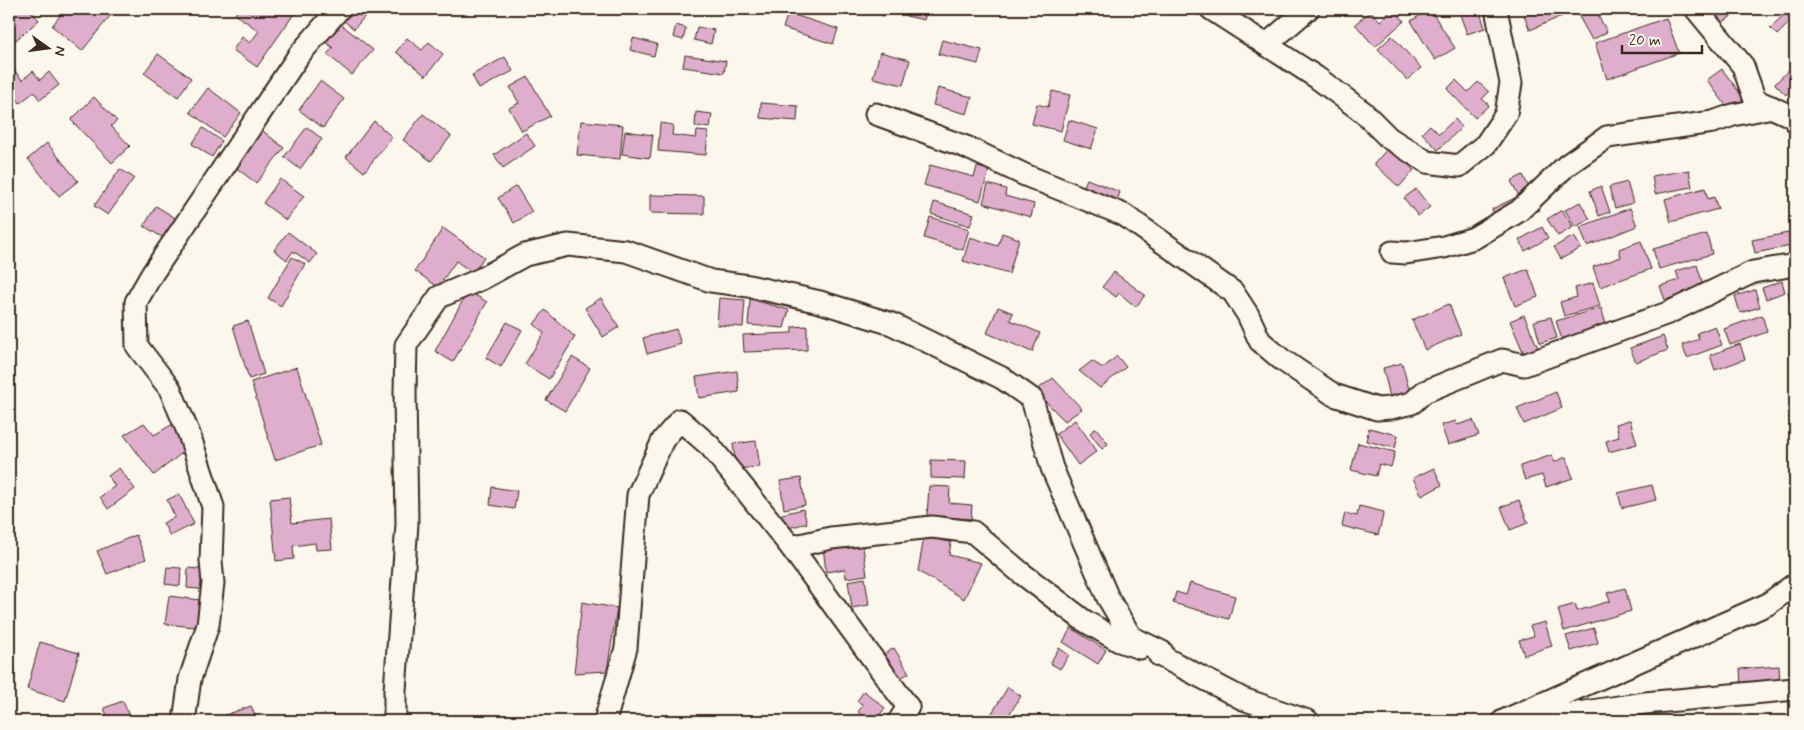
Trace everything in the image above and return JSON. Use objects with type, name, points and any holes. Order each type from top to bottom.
[{"type":"street","points":[[184,721],[190,679],[208,625],[213,583],[211,561],[213,507],[189,434],[170,389],[137,346],[136,302],[152,274],[299,56],[339,9]]},
{"type":"street","points":[[1210,9],[1316,77],[1355,106],[1389,138],[1427,162],[1459,166],[1486,144],[1506,114],[1511,83],[1496,9]]},
{"type":"street","points":[[1266,45],[1308,9]]},
{"type":"street","points":[[1696,9],[1743,66],[1755,100],[1793,117],[1795,121]]},
{"type":"street","points":[[1392,252],[1406,253],[1444,247],[1474,238],[1520,210],[1568,165],[1607,137],[1713,122],[1733,115],[1772,107]]},
{"type":"street","points":[[876,114],[966,147],[1025,175],[1124,215],[1233,292],[1248,315],[1260,341],[1281,359],[1334,395],[1377,409],[1412,403],[1424,392],[1502,360],[1524,365],[1668,313],[1753,272],[1795,266]]},
{"type":"street","points":[[395,721],[395,690],[407,524],[406,345],[438,297],[481,279],[525,256],[568,245],[626,250],[711,281],[749,286],[829,305],[892,324],[1002,378],[1032,399],[1052,468],[1108,598],[1131,637],[1162,652],[1160,655]]},
{"type":"street","points":[[605,721],[626,648],[638,495],[662,440],[680,420],[710,446],[791,547],[908,707],[899,721]]},
{"type":"street","points":[[791,547],[831,538],[932,527],[973,532],[1020,572],[1083,620],[1119,641],[1160,655],[1243,699],[1308,721]]},
{"type":"street","points":[[1503,721],[1768,604],[1795,584]]},
{"type":"street","points":[[1524,721],[1645,703],[1795,689]]},
{"type":"building","points":[[9,9],[29,9],[39,20],[9,46]]},
{"type":"building","points":[[65,9],[111,9],[114,11],[82,51],[52,26]]},
{"type":"building","points":[[239,9],[292,9],[296,11],[257,67],[233,50],[242,37],[250,43],[259,31],[235,14]]},
{"type":"building","points":[[346,9],[371,9],[354,29],[339,17]]},
{"type":"building","points":[[866,9],[887,9],[884,16]]},
{"type":"building","points":[[908,9],[927,9],[924,20],[906,16]]},
{"type":"building","points":[[1394,9],[1404,21],[1375,47],[1355,24],[1371,11],[1380,21]]},
{"type":"building","points":[[1430,9],[1455,48],[1435,60],[1411,21]]},
{"type":"building","points":[[1458,9],[1479,9],[1485,28],[1467,34]]},
{"type":"building","points":[[1541,9],[1576,10],[1530,30],[1524,16]]},
{"type":"building","points":[[1585,9],[1595,9],[1607,32],[1592,40],[1577,13]]},
{"type":"building","points":[[1711,9],[1741,9],[1722,23]]},
{"type":"building","points":[[1790,9],[1795,9],[1795,27],[1790,22],[1777,35],[1770,28]]},
{"type":"building","points":[[788,13],[838,29],[833,44],[783,28]]},
{"type":"building","points":[[1666,18],[1679,53],[1607,79],[1595,43]]},
{"type":"building","points":[[337,21],[373,50],[352,75],[327,54],[333,48],[323,40]]},
{"type":"building","points":[[676,25],[686,28],[683,40],[673,37]]},
{"type":"building","points":[[697,27],[714,30],[711,44],[694,40]]},
{"type":"building","points":[[1392,36],[1421,68],[1407,80],[1378,49]]},
{"type":"building","points":[[407,38],[422,50],[429,42],[443,54],[426,76],[396,52]]},
{"type":"building","points":[[633,38],[657,44],[654,56],[630,50]]},
{"type":"building","points":[[942,40],[982,50],[978,64],[938,54]]},
{"type":"building","points":[[880,52],[910,60],[903,85],[873,78]]},
{"type":"building","points":[[158,54],[191,78],[178,97],[144,73]]},
{"type":"building","points":[[685,55],[726,61],[724,73],[683,67]]},
{"type":"building","points":[[505,57],[513,71],[479,89],[472,75]]},
{"type":"building","points":[[1795,63],[1795,86],[1786,95],[1775,84]]},
{"type":"building","points":[[12,67],[22,80],[33,71],[40,80],[49,72],[59,85],[40,100],[34,92],[20,103],[9,88],[9,69]]},
{"type":"building","points":[[1722,69],[1748,104],[1733,115],[1707,80]]},
{"type":"building","points":[[528,77],[550,116],[522,131],[509,108],[519,103],[510,87]]},
{"type":"building","points":[[1456,80],[1468,92],[1478,82],[1489,92],[1482,99],[1489,105],[1475,118],[1447,89]]},
{"type":"building","points":[[320,81],[344,99],[323,128],[299,110]]},
{"type":"building","points":[[208,88],[241,113],[223,137],[190,112]]},
{"type":"building","points":[[938,88],[972,97],[967,114],[933,105]]},
{"type":"building","points":[[1052,91],[1070,95],[1061,131],[1032,124],[1037,104],[1048,107]]},
{"type":"building","points":[[94,97],[117,121],[111,126],[130,146],[112,163],[71,120]]},
{"type":"building","points":[[761,103],[798,106],[797,121],[760,118]]},
{"type":"building","points":[[696,112],[712,114],[710,128],[695,126]]},
{"type":"building","points":[[423,114],[451,136],[431,161],[403,140]]},
{"type":"building","points":[[1455,119],[1462,127],[1438,150],[1422,133],[1430,125],[1439,134]]},
{"type":"building","points":[[1069,120],[1098,129],[1091,149],[1063,140]]},
{"type":"building","points":[[374,121],[392,137],[364,172],[346,157]]},
{"type":"building","points":[[581,121],[623,125],[620,159],[577,155]]},
{"type":"building","points":[[660,123],[673,125],[672,135],[696,138],[697,131],[708,132],[706,155],[658,151]]},
{"type":"building","points":[[258,127],[284,148],[256,183],[230,163]]},
{"type":"building","points":[[307,127],[322,139],[300,169],[284,157]]},
{"type":"building","points":[[203,128],[222,141],[212,157],[192,144]]},
{"type":"building","points":[[625,131],[653,135],[650,158],[622,154]]},
{"type":"building","points":[[526,133],[535,146],[503,168],[494,155]]},
{"type":"building","points":[[47,143],[78,181],[59,196],[28,159]]},
{"type":"building","points":[[1389,147],[1414,170],[1399,187],[1374,164]]},
{"type":"building","points":[[930,165],[974,177],[977,167],[989,170],[980,201],[924,185]]},
{"type":"building","points":[[120,169],[134,178],[108,215],[94,206]]},
{"type":"building","points":[[1689,170],[1692,187],[1655,194],[1652,176]]},
{"type":"building","points":[[1523,175],[1540,210],[1495,232],[1496,218],[1492,209],[1519,196],[1511,181]]},
{"type":"building","points":[[280,179],[304,196],[286,220],[263,203]]},
{"type":"building","points":[[1087,179],[1120,192],[1115,206],[1081,192]]},
{"type":"building","points":[[1627,182],[1633,203],[1615,208],[1609,187]]},
{"type":"building","points":[[988,184],[1006,189],[1005,196],[1034,204],[1031,217],[983,203]]},
{"type":"building","points":[[516,186],[532,212],[514,223],[498,198]]},
{"type":"building","points":[[1601,186],[1610,212],[1599,216],[1590,191]]},
{"type":"building","points":[[1705,188],[1708,199],[1714,197],[1718,209],[1671,222],[1665,199]]},
{"type":"building","points":[[1416,189],[1430,207],[1418,216],[1404,198]]},
{"type":"building","points":[[650,195],[704,196],[704,214],[650,213]]},
{"type":"building","points":[[934,202],[974,214],[970,226],[931,214]]},
{"type":"building","points":[[1580,202],[1590,219],[1575,227],[1565,210]]},
{"type":"building","points":[[156,206],[177,219],[165,239],[144,226]]},
{"type":"building","points":[[1630,208],[1637,226],[1587,246],[1580,227]]},
{"type":"building","points":[[1562,210],[1573,227],[1558,236],[1547,219]]},
{"type":"building","points":[[1795,211],[1795,245],[1791,212]]},
{"type":"building","points":[[930,217],[969,229],[963,250],[924,238]]},
{"type":"building","points":[[1542,227],[1548,238],[1525,251],[1519,240]]},
{"type":"building","points":[[443,228],[484,257],[473,273],[456,261],[438,287],[415,271]]},
{"type":"building","points":[[288,232],[317,254],[310,263],[293,251],[287,260],[274,250]]},
{"type":"building","points":[[1002,233],[1019,239],[1009,274],[963,261],[970,237],[998,246]]},
{"type":"building","points":[[1788,233],[1791,246],[1755,253],[1752,240]]},
{"type":"building","points":[[1707,234],[1712,254],[1659,269],[1653,249]]},
{"type":"building","points":[[1574,236],[1581,248],[1561,259],[1554,247]]},
{"type":"building","points":[[1641,241],[1651,269],[1600,287],[1593,267],[1621,257],[1619,249]]},
{"type":"building","points":[[292,257],[305,264],[281,306],[268,298]]},
{"type":"building","points":[[1697,265],[1704,288],[1665,300],[1660,286],[1679,280],[1676,271]]},
{"type":"building","points":[[1528,269],[1538,297],[1515,306],[1504,278]]},
{"type":"building","points":[[1114,272],[1145,295],[1136,307],[1119,293],[1116,297],[1102,287]]},
{"type":"building","points":[[1782,281],[1785,292],[1766,299],[1762,288]]},
{"type":"building","points":[[1593,283],[1600,306],[1564,316],[1560,302],[1577,297],[1575,288]]},
{"type":"building","points":[[1755,290],[1760,307],[1740,313],[1735,296]]},
{"type":"building","points":[[1795,290],[1795,320],[1794,320],[1788,292]]},
{"type":"building","points":[[468,291],[487,302],[453,362],[435,351]]},
{"type":"building","points":[[601,298],[619,327],[603,337],[585,308]]},
{"type":"building","points":[[719,298],[745,300],[743,327],[717,325]]},
{"type":"building","points":[[750,299],[789,310],[784,328],[748,325]]},
{"type":"building","points":[[1449,304],[1461,334],[1425,350],[1412,320]]},
{"type":"building","points":[[998,307],[1013,313],[1010,320],[1040,333],[1032,352],[987,333]]},
{"type":"building","points":[[1601,308],[1607,327],[1562,340],[1556,321]]},
{"type":"building","points":[[545,310],[575,337],[549,379],[525,364],[544,333],[534,324]]},
{"type":"building","points":[[1524,315],[1538,348],[1524,354],[1510,321]]},
{"type":"building","points":[[1762,315],[1767,332],[1730,345],[1724,329]]},
{"type":"building","points":[[1551,317],[1557,338],[1540,343],[1534,321]]},
{"type":"building","points":[[248,321],[264,374],[249,379],[233,326]]},
{"type":"building","points":[[507,322],[522,330],[501,367],[486,358]]},
{"type":"building","points":[[807,326],[807,350],[744,352],[743,335],[792,333],[792,327]]},
{"type":"building","points":[[1715,326],[1722,345],[1687,358],[1682,345],[1699,339],[1697,333]]},
{"type":"building","points":[[676,329],[681,344],[647,354],[643,338]]},
{"type":"building","points":[[1663,336],[1668,350],[1636,362],[1630,348]]},
{"type":"building","points":[[1740,344],[1745,359],[1715,370],[1710,355]]},
{"type":"building","points":[[1117,356],[1126,367],[1100,388],[1079,371],[1092,361],[1103,368]]},
{"type":"building","points":[[572,357],[590,368],[565,411],[546,400]]},
{"type":"building","points":[[1402,363],[1412,401],[1392,405],[1383,368]]},
{"type":"building","points":[[297,367],[321,445],[275,460],[251,382]]},
{"type":"building","points":[[737,371],[739,392],[699,398],[696,377]]},
{"type":"building","points":[[1053,378],[1082,409],[1065,421],[1035,391]]},
{"type":"building","points":[[1556,392],[1562,408],[1524,424],[1517,408]]},
{"type":"building","points":[[1075,420],[1097,451],[1078,465],[1056,434]]},
{"type":"building","points":[[1473,420],[1479,435],[1448,445],[1441,425],[1456,421],[1457,425]]},
{"type":"building","points":[[1630,420],[1637,444],[1609,452],[1606,441],[1619,437],[1616,424]]},
{"type":"building","points":[[144,423],[154,435],[173,424],[186,450],[154,475],[124,435]]},
{"type":"building","points":[[1096,428],[1108,444],[1102,449],[1090,433]]},
{"type":"building","points":[[1369,428],[1398,435],[1395,448],[1366,441]]},
{"type":"building","points":[[756,441],[760,467],[736,469],[733,444]]},
{"type":"building","points":[[1358,443],[1395,452],[1391,467],[1379,464],[1376,476],[1351,470]]},
{"type":"building","points":[[1552,455],[1554,462],[1566,457],[1573,478],[1546,487],[1542,475],[1525,480],[1520,466]]},
{"type":"building","points":[[931,460],[966,461],[965,479],[931,478]]},
{"type":"building","points":[[119,468],[135,489],[108,509],[100,497],[115,486],[108,476]]},
{"type":"building","points":[[1434,468],[1442,485],[1422,496],[1413,478]]},
{"type":"building","points":[[801,478],[805,505],[784,509],[780,481]]},
{"type":"building","points":[[1652,485],[1656,500],[1622,508],[1618,493]]},
{"type":"building","points":[[929,486],[950,487],[949,503],[972,505],[971,519],[927,516]]},
{"type":"building","points":[[492,487],[517,491],[514,509],[490,505]]},
{"type":"building","points":[[179,494],[194,524],[170,536],[163,523],[175,517],[167,500]]},
{"type":"building","points":[[289,497],[292,523],[329,519],[332,549],[316,550],[315,543],[293,546],[294,559],[276,561],[270,499]]},
{"type":"building","points":[[1519,500],[1528,523],[1510,530],[1501,507]]},
{"type":"building","points":[[1359,506],[1384,512],[1378,535],[1342,526],[1345,513],[1357,516]]},
{"type":"building","points":[[803,509],[807,523],[774,532],[770,517]]},
{"type":"building","points":[[136,535],[146,559],[107,574],[97,551]]},
{"type":"building","points":[[924,537],[951,542],[949,555],[981,563],[964,599],[918,571]]},
{"type":"building","points":[[862,541],[867,575],[846,578],[845,569],[826,572],[823,547]]},
{"type":"building","points":[[167,567],[181,568],[180,586],[165,584]]},
{"type":"building","points":[[188,568],[210,570],[209,590],[187,588]]},
{"type":"building","points":[[865,578],[869,605],[852,608],[848,581]]},
{"type":"building","points":[[1190,583],[1235,596],[1229,619],[1173,603],[1176,592],[1186,595]]},
{"type":"building","points":[[1625,588],[1631,611],[1564,631],[1558,609],[1575,604],[1577,611],[1610,601],[1607,593]]},
{"type":"building","points":[[169,596],[208,601],[205,628],[165,624]]},
{"type":"building","points":[[582,602],[617,608],[607,671],[574,673]]},
{"type":"building","points":[[1545,622],[1552,646],[1524,655],[1519,640],[1534,636],[1530,626]]},
{"type":"building","points":[[1071,628],[1106,650],[1098,664],[1063,642]]},
{"type":"building","points":[[1594,628],[1598,643],[1571,651],[1566,636]]},
{"type":"building","points":[[40,642],[79,653],[65,701],[27,689]]},
{"type":"building","points":[[894,648],[909,673],[896,681],[881,656]]},
{"type":"building","points":[[1059,648],[1069,655],[1060,669],[1050,663]]},
{"type":"building","points":[[1779,666],[1780,681],[1741,684],[1740,669]]},
{"type":"building","points":[[1008,687],[1021,696],[1005,721],[993,721],[989,718]]},
{"type":"building","points":[[864,691],[885,708],[875,721],[869,721],[858,712],[863,705],[857,701]]},
{"type":"building","points":[[123,701],[131,721],[109,721],[104,708]]},
{"type":"building","points":[[251,706],[257,721],[218,721],[217,718]]},
{"type":"building","points":[[35,716],[37,721],[18,721]]}]
